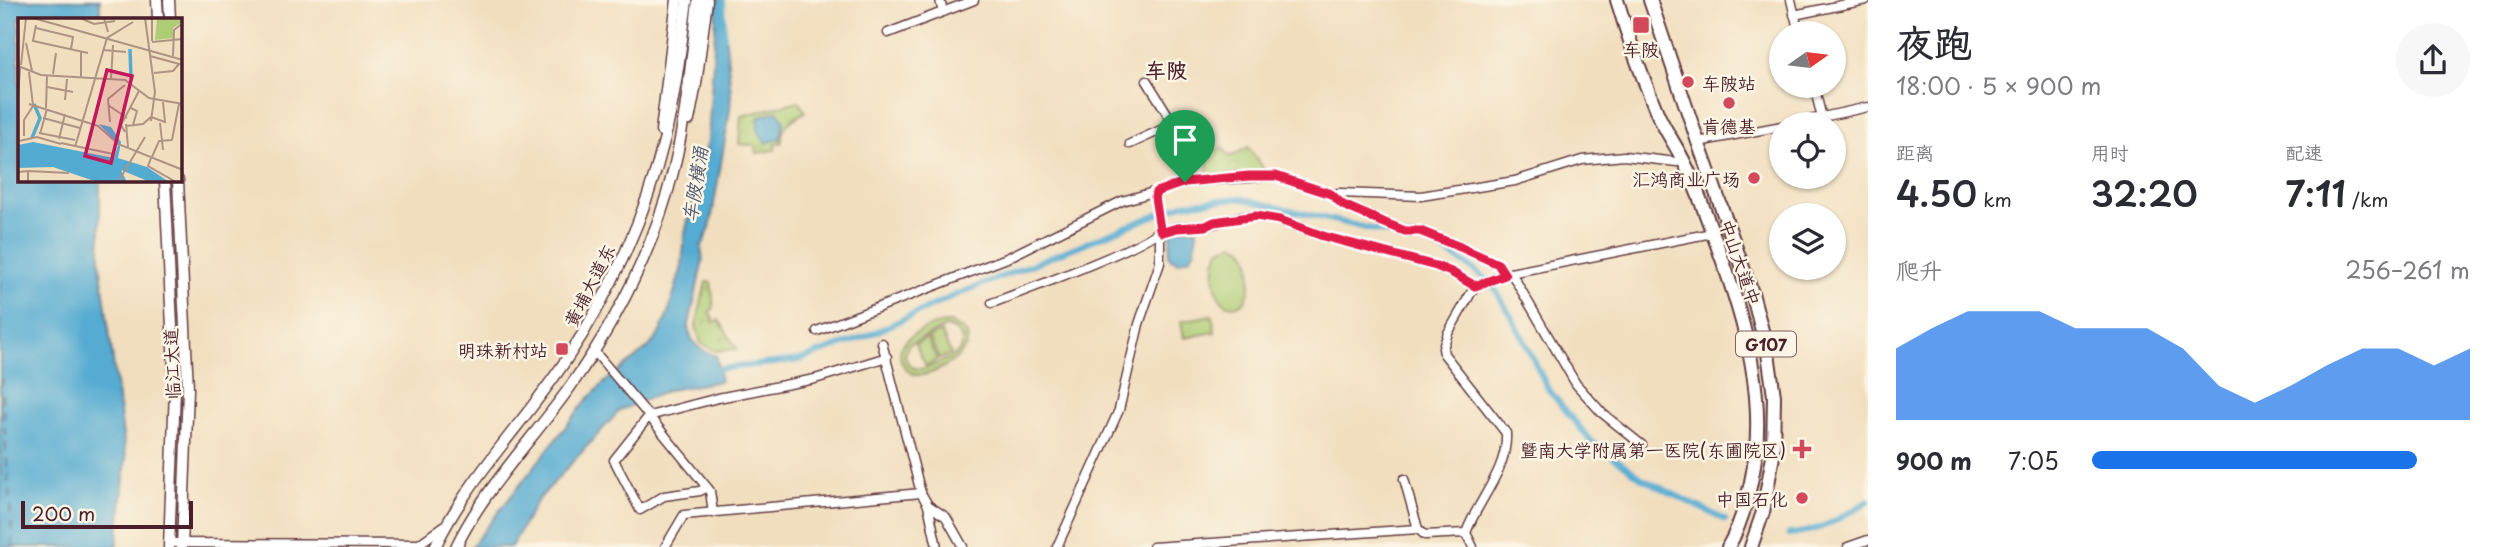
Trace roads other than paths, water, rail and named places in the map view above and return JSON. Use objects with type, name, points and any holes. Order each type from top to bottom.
[{"type":"highway","name":"中山大道中","points":[[1617,0],[1656,111],[1683,160],[1712,233],[1747,336],[1757,412],[1757,438],[1752,476],[1741,520],[1728,547]]},
{"type":"highway","name":"中山大道中","points":[[1650,0],[1752,293],[1768,352],[1774,396],[1771,471],[1763,512],[1751,547]]},
{"type":"main road","points":[[157,0],[158,18]]},
{"type":"main road","points":[[169,0],[170,18]]},
{"type":"main road","points":[[661,152],[677,0]]},
{"type":"main road","name":"黄埔大道东","points":[[435,547],[467,492],[553,379],[588,325],[626,250],[661,152],[673,99],[687,0]]},
{"type":"main road","name":"黄埔大道东","points":[[456,547],[481,504],[594,351],[643,257],[669,185],[677,154],[698,0]]},
{"type":"main road","points":[[677,154],[692,108],[707,0]]},
{"type":"main road","name":"临江大道","points":[[165,182],[175,390],[169,545]]},
{"type":"main road","name":"临江大道","points":[[178,182],[188,389],[182,545]]},
{"type":"main road","points":[[626,250],[626,257],[631,261],[643,257]]},
{"type":"main road","points":[[171,290],[177,285],[184,289]]},
{"type":"main road","points":[[588,325],[601,322],[604,333]]},
{"type":"main road","points":[[172,496],[178,501],[184,497]]},
{"type":"street","points":[[940,0],[943,12]]},
{"type":"street","points":[[888,33],[975,0]]},
{"type":"street","points":[[1791,0],[1796,21]]},
{"type":"street","points":[[1794,15],[1866,0]]},
{"type":"street","points":[[1147,81],[1188,151],[1185,182]]},
{"type":"street","points":[[1846,112],[1868,107]]},
{"type":"street","points":[[1130,144],[1174,124]]},
{"type":"street","points":[[1698,142],[1769,128]]},
{"type":"street","points":[[1331,194],[1421,196],[1515,181],[1582,160],[1624,156],[1677,162],[1683,160]]},
{"type":"street","points":[[1057,547],[1119,410],[1139,324],[1160,263],[1156,192],[1185,182],[1276,176],[1331,194],[1343,205],[1405,231],[1420,231],[1460,247],[1498,264],[1505,275]]},
{"type":"street","points":[[817,331],[1007,258],[1122,201],[1150,193],[1155,197]]},
{"type":"street","points":[[1160,229],[1163,232],[1256,216],[1280,220],[1323,236],[1436,266],[1475,286]]},
{"type":"street","points":[[992,303],[1132,247],[1157,234],[1160,229]]},
{"type":"street","points":[[1473,547],[1466,533],[1476,509],[1493,484],[1507,444],[1506,433],[1444,354],[1443,348],[1448,333],[1475,286],[1505,275],[1712,233]]},
{"type":"street","points":[[1505,275],[1513,276],[1576,384],[1602,412],[1642,444]]},
{"type":"street","points":[[882,343],[921,493],[928,505],[937,547]]},
{"type":"street","points":[[594,351],[710,491],[713,513]]},
{"type":"street","points":[[707,487],[700,491],[664,496],[640,510],[614,460],[649,416],[718,398],[815,379],[887,357]]},
{"type":"street","points":[[1404,479],[1418,528],[1425,535],[1466,533]]},
{"type":"street","points":[[665,547],[684,515],[921,493]]},
{"type":"street","points":[[928,505],[946,517],[963,547]]},
{"type":"street","points":[[1757,547],[1763,512]]},
{"type":"street","points":[[169,545],[419,544],[447,523]]},
{"type":"street","points":[[1153,547],[1418,528]]},
{"type":"street","points":[[1848,547],[1868,540]]},
{"type":"water","points":[[0,0],[100,0],[100,18],[18,18],[18,182],[100,182],[100,263],[126,458],[117,547],[0,547]]},
{"type":"water","points":[[717,0],[722,0],[731,94],[730,110],[710,228],[701,248],[703,260],[688,329],[698,347],[716,356],[721,381],[669,390],[620,410],[537,501],[511,547],[471,547],[586,401],[606,381],[648,348],[658,336],[667,317],[682,266],[685,233],[708,140]]},
{"type":"water","points":[[777,111],[784,121],[780,139],[766,143],[758,130],[760,116]]},
{"type":"water","points":[[1178,229],[1197,229],[1195,250],[1190,258],[1177,262],[1169,256],[1171,233]]},
{"type":"waterway","name":"车陂横涌","points":[[723,0],[724,37]]},
{"type":"waterway","points":[[710,370],[799,360],[867,336],[958,294],[1183,204],[1239,198],[1430,243],[1461,261],[1491,282],[1548,389],[1591,441],[1643,479],[1725,520]]},
{"type":"waterway","points":[[1789,534],[1821,527],[1868,501]]},
{"type":"place","name":"车陂","points":[[1641,25]]},
{"type":"place","name":"车陂站","points":[[1688,82]]},
{"type":"place","name":"肯德基","points":[[1729,103]]},
{"type":"place","name":"汇鸿商业广场","points":[[1754,178]]},
{"type":"place","name":"明珠新村站","points":[[562,349]]},
{"type":"place","name":"暨南大学附属第一医院(东圃院区)","points":[[1802,449]]},
{"type":"place","name":"中国石化","points":[[1802,498]]},
{"type":"district","name":"车陂","points":[[1166,69]]}]
